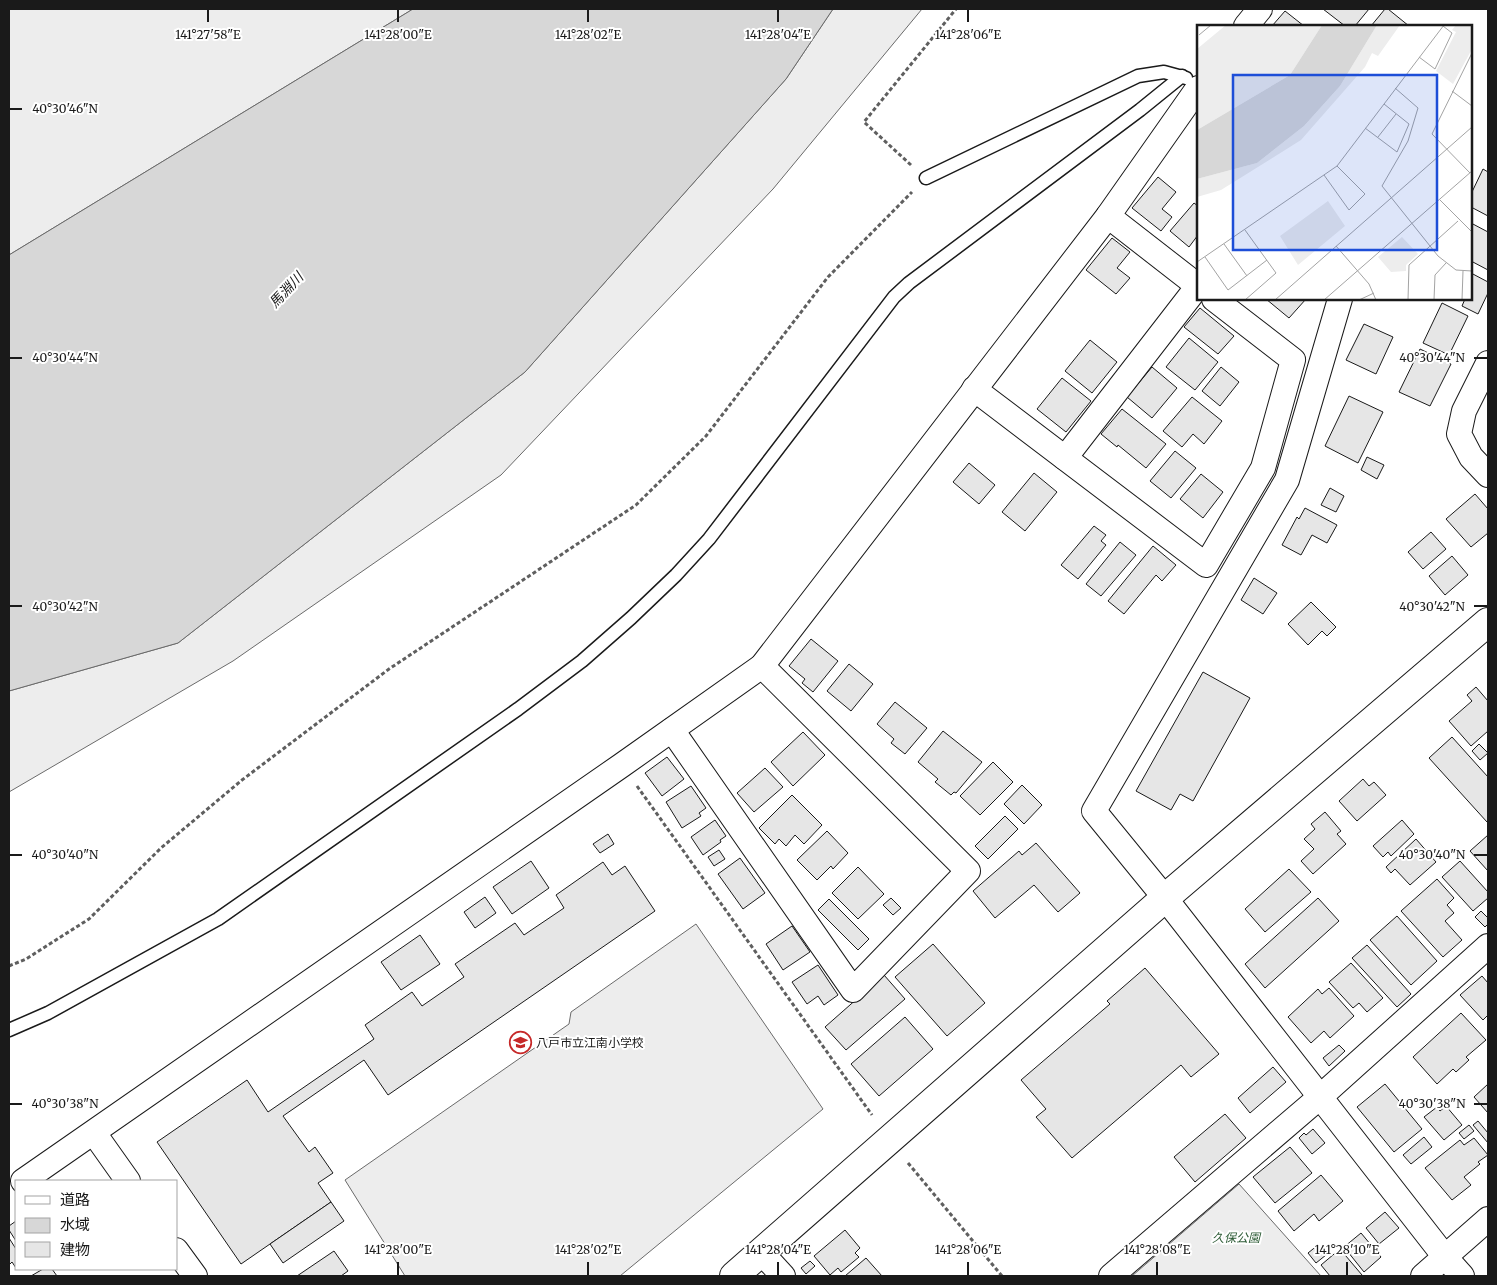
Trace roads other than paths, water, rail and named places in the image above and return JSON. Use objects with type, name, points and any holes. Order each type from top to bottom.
[{"type":"street","points":[[1247,25],[1260,9]]},
{"type":"street","points":[[24,1180],[762,666],[1108,216],[1194,87]]},
{"type":"street","points":[[1108,216],[1197,285]]},
{"type":"street","points":[[1065,458],[1197,287]]},
{"type":"street","points":[[974,389],[1206,564],[1263,468],[1294,360],[1215,300]]},
{"type":"street","points":[[1340,300],[1287,480],[1094,811],[1165,898],[1445,1257],[1462,1276]]},
{"type":"street","points":[[1488,363],[1464,411],[1459,434],[1471,457],[1488,475]]},
{"type":"street","points":[[734,1276],[1165,898],[1488,622]]},
{"type":"street","points":[[672,730],[853,990],[968,871],[762,666]]},
{"type":"street","points":[[1111,1276],[1320,1097],[1488,946]]},
{"type":"street","points":[[94,1133],[127,1180]]},
{"type":"street","points":[[1423,1276],[1488,1219]]},
{"type":"street","points":[[761,1252],[783,1276]]},
{"type":"street","points":[[178,1253],[195,1276]]},
{"type":"lane","points":[[926,178],[1138,76],[1164,72],[1194,87]]},
{"type":"lane","points":[[9,1030],[48,1013],[218,919],[518,709],[582,661],[656,594],[709,539],[894,297],[917,277],[1140,110],[1194,87]]},
{"type":"water","name":"馬淵川","points":[[413,9],[833,9],[786,79],[525,372],[178,643],[9,691],[9,255]]},
{"type":"place","name":"八戸市立江南小学校","points":[[520,1043]]},
{"type":"park label","name":"久保公園","points":[[1236,1238]]}]
